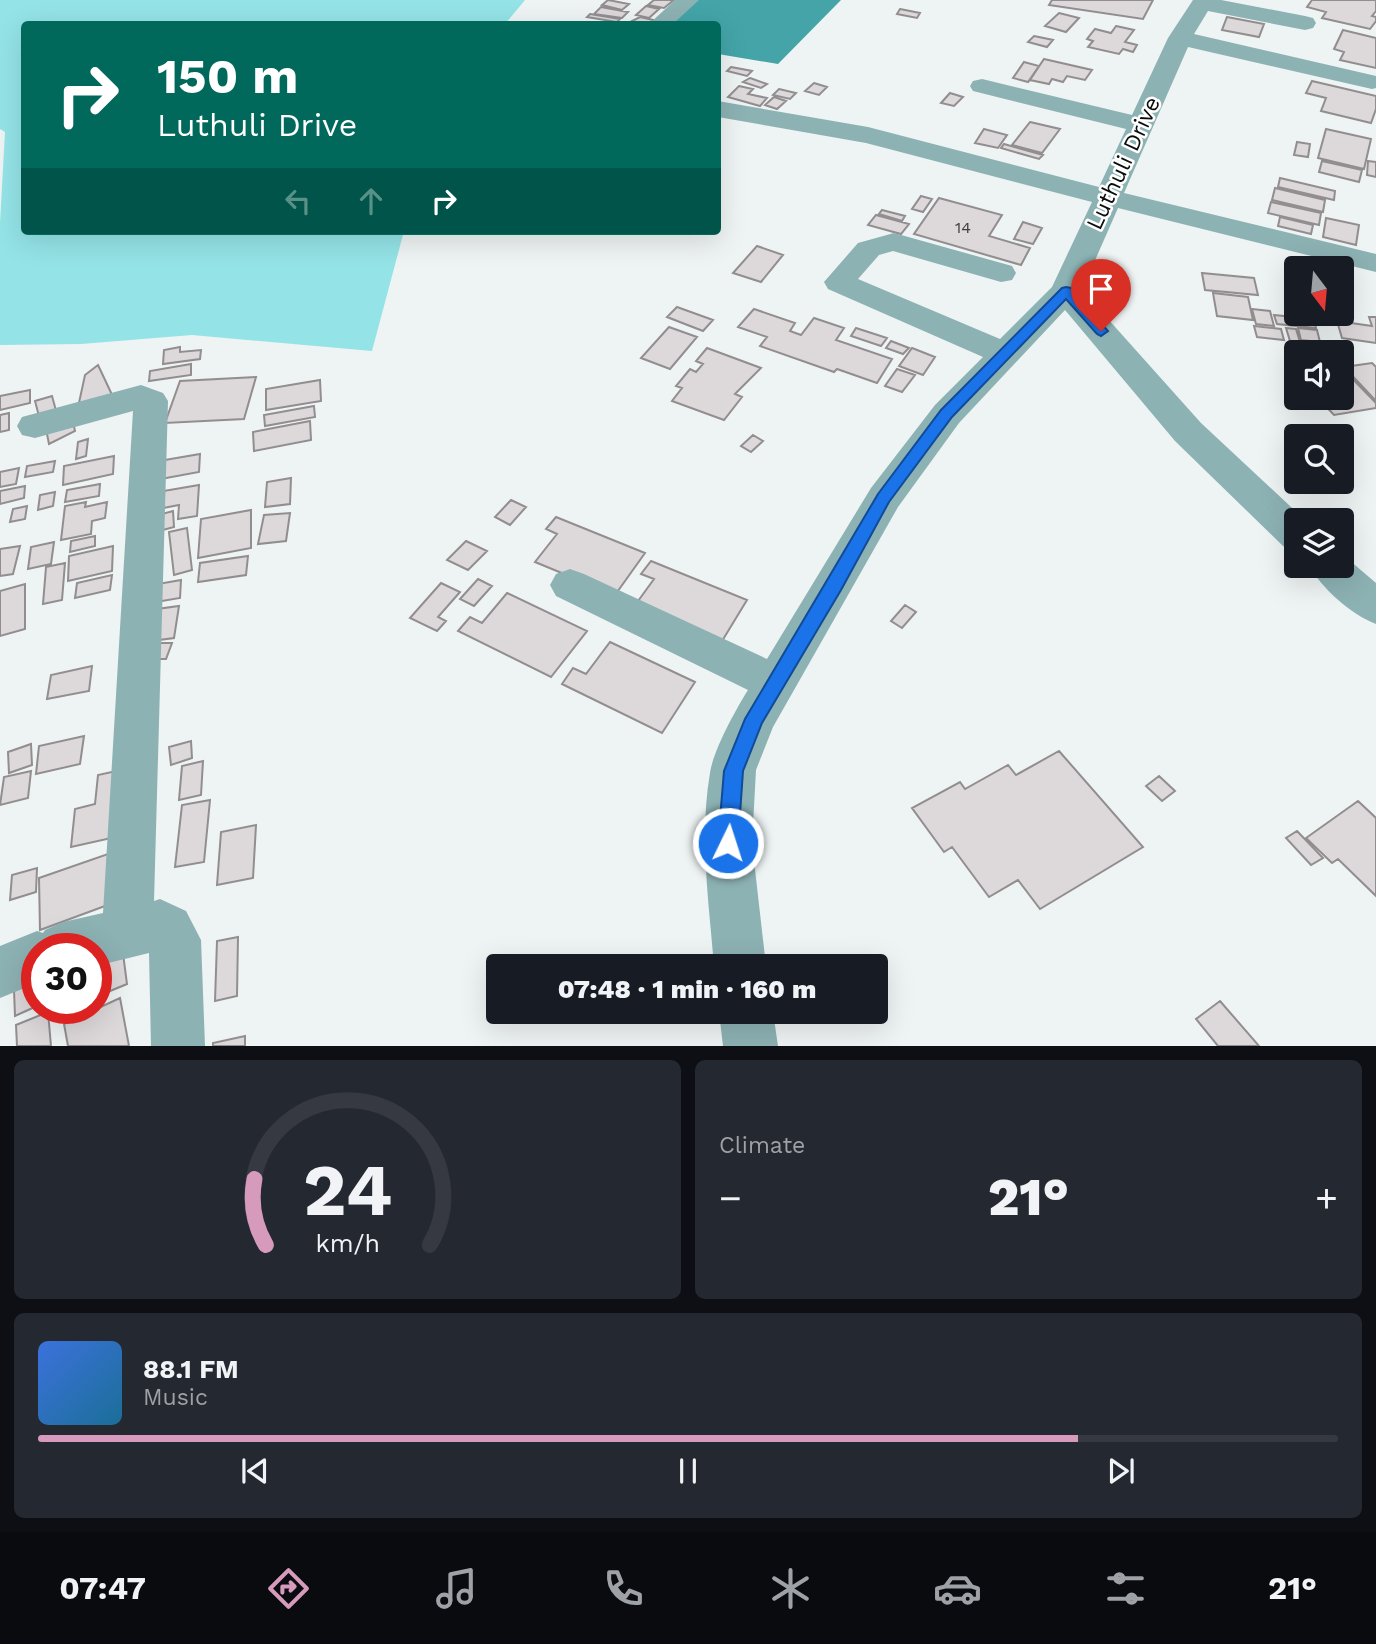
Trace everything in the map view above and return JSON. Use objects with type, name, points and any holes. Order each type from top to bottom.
[{"type":"street","points":[[664,21],[688,0]]},
{"type":"street","points":[[1203,1],[1305,23]]},
{"type":"street","name":"Luthuli Drive","points":[[1066,291],[1180,38],[1203,1]]},
{"type":"street","points":[[1180,38],[1372,82]]},
{"type":"street","points":[[982,86],[1142,125]]},
{"type":"street","points":[[721,110],[867,135],[1106,198],[1376,263]]},
{"type":"street","points":[[1001,273],[894,242],[881,242],[870,245],[839,282],[1006,354]]},
{"type":"street","points":[[739,954],[728,843],[733,771],[754,719],[884,498],[947,414],[1066,291],[1188,432],[1284,524]]},
{"type":"street","points":[[34,426],[141,397],[151,401],[128,932]]},
{"type":"street","points":[[1344,578],[1376,607]]},
{"type":"street","points":[[570,585],[776,683]]},
{"type":"street","points":[[112,936],[160,925],[174,935],[178,1045]]},
{"type":"street","points":[[0,972],[21,963]]},
{"type":"street","points":[[748,1024],[751,1045]]},
{"type":"shaded area","points":[[0,0],[525,0],[508,21],[21,21],[21,235],[403,235],[372,351],[192,335],[81,344],[0,345],[0,223],[5,132],[0,129]]},
{"type":"shaded area","points":[[695,0],[841,0],[778,64],[721,54],[721,21],[670,21]]},
{"type":"building","points":[[608,0],[629,4],[622,10],[602,5]]},
{"type":"building","points":[[654,0],[674,0],[664,8],[648,5]]},
{"type":"building","points":[[1052,0],[1153,0],[1143,19],[1049,5]]},
{"type":"building","points":[[1312,0],[1376,0],[1376,11],[1372,16],[1376,17],[1376,21],[1370,29],[1322,18],[1326,12],[1307,7]]},
{"type":"building","points":[[646,6],[659,9],[649,18],[636,15]]},
{"type":"building","points":[[601,7],[628,12],[622,18],[594,14]]},
{"type":"building","points":[[900,9],[920,13],[917,18],[897,14]]},
{"type":"building","points":[[1059,13],[1079,18],[1066,32],[1045,26]]},
{"type":"building","points":[[590,14],[620,19],[611,21],[587,17]]},
{"type":"building","points":[[640,17],[658,21],[632,21]]},
{"type":"building","points":[[1227,17],[1264,24],[1259,37],[1222,30]]},
{"type":"building","points":[[1116,26],[1134,30],[1125,42],[1137,45],[1133,52],[1123,49],[1119,54],[1088,47],[1093,41],[1087,39],[1095,29],[1111,33]]},
{"type":"building","points":[[1343,30],[1376,38],[1376,68],[1340,60],[1344,52],[1334,49]]},
{"type":"building","points":[[1034,36],[1053,40],[1047,47],[1028,42]]},
{"type":"building","points":[[1044,59],[1092,70],[1085,80],[1067,76],[1063,82],[1052,79],[1049,84],[1030,80]]},
{"type":"building","points":[[1024,62],[1039,66],[1028,82],[1013,78]]},
{"type":"building","points":[[731,67],[752,71],[747,76],[727,71]]},
{"type":"building","points":[[750,78],[767,84],[761,88],[743,82]]},
{"type":"building","points":[[1312,81],[1376,96],[1376,109],[1371,123],[1321,111],[1326,98],[1306,93]]},
{"type":"building","points":[[814,83],[827,87],[819,95],[805,91]]},
{"type":"building","points":[[739,86],[753,89],[748,94],[767,98],[760,106],[728,97]]},
{"type":"building","points":[[779,89],[796,93],[790,99],[773,95]]},
{"type":"building","points":[[950,93],[963,97],[954,106],[941,103]]},
{"type":"building","points":[[774,97],[786,101],[777,109],[765,105]]},
{"type":"building","points":[[1030,122],[1060,129],[1042,153],[1012,145]]},
{"type":"building","points":[[984,129],[1007,135],[998,148],[975,143]]},
{"type":"building","points":[[1326,129],[1371,139],[1364,169],[1318,158]]},
{"type":"building","points":[[1297,142],[1310,144],[1308,157],[1294,155]]},
{"type":"building","points":[[1004,144],[1043,155],[1039,159],[1001,148]]},
{"type":"building","points":[[1322,161],[1362,170],[1359,182],[1319,172]]},
{"type":"building","points":[[1368,161],[1376,162],[1376,177],[1367,175]]},
{"type":"building","points":[[1280,178],[1335,191],[1334,200],[1278,187]]},
{"type":"building","points":[[1275,188],[1325,200],[1323,212],[1272,200]]},
{"type":"building","points":[[921,196],[932,199],[923,212],[912,209]]},
{"type":"building","points":[[939,198],[1002,215],[989,236],[1030,248],[1021,265],[914,234]]},
{"type":"building","points":[[1271,202],[1321,213],[1319,225],[1268,213]]},
{"type":"building","points":[[882,210],[905,216],[902,221],[879,214]]},
{"type":"building","points":[[876,215],[909,224],[901,234],[868,225]]},
{"type":"building","points":[[1280,217],[1313,225],[1311,234],[1278,226]]},
{"type":"building","points":[[1326,218],[1359,225],[1356,245],[1323,237]]},
{"type":"building","points":[[1023,222],[1042,228],[1033,244],[1014,239]]},
{"type":"building","points":[[757,246],[783,255],[761,282],[733,273]]},
{"type":"building","points":[[1202,273],[1254,278],[1258,295],[1205,290]]},
{"type":"building","points":[[1213,293],[1248,297],[1253,320],[1217,316]]},
{"type":"building","points":[[677,307],[713,320],[703,331],[667,317]]},
{"type":"building","points":[[754,309],[795,323],[790,331],[801,335],[814,318],[844,328],[836,340],[892,359],[877,383],[837,369],[834,372],[760,346],[767,337],[738,327]]},
{"type":"building","points":[[1252,309],[1270,311],[1274,326],[1256,324]]},
{"type":"building","points":[[1274,315],[1284,316],[1284,325],[1277,324]]},
{"type":"building","points":[[1369,317],[1376,317],[1376,343],[1342,338],[1338,326],[1354,326],[1354,323],[1372,326]]},
{"type":"building","points":[[1254,326],[1281,329],[1284,340],[1257,337]]},
{"type":"building","points":[[669,327],[697,337],[670,369],[641,358]]},
{"type":"building","points":[[856,328],[887,338],[881,346],[851,336]]},
{"type":"building","points":[[1286,328],[1296,329],[1299,340],[1290,340]]},
{"type":"building","points":[[1298,328],[1317,330],[1320,340],[1301,340]]},
{"type":"building","points":[[891,341],[909,348],[903,354],[886,348]]},
{"type":"building","points":[[180,347],[180,352],[201,350],[200,359],[163,364],[164,350]]},
{"type":"building","points":[[707,348],[761,368],[735,394],[742,397],[724,420],[672,401],[682,388],[676,386],[690,369],[696,372],[703,364],[696,361]]},
{"type":"building","points":[[912,348],[935,357],[923,375],[899,366]]},
{"type":"building","points":[[1372,363],[1376,367],[1376,401],[1354,378],[1354,366]]},
{"type":"building","points":[[191,364],[191,375],[149,381],[150,371]]},
{"type":"building","points":[[98,365],[114,399],[77,412],[85,375]]},
{"type":"building","points":[[897,369],[915,375],[902,392],[885,386]]},
{"type":"building","points":[[256,377],[244,419],[165,423],[180,381]]},
{"type":"building","points":[[320,380],[321,401],[266,410],[266,389]]},
{"type":"building","points":[[1354,380],[1376,403],[1376,408],[1334,415],[1329,410],[1354,410]]},
{"type":"building","points":[[30,390],[30,403],[0,410],[0,396]]},
{"type":"building","points":[[52,396],[58,418],[41,424],[35,401]]},
{"type":"building","points":[[314,406],[315,417],[265,426],[264,415]]},
{"type":"building","points":[[9,413],[9,430],[0,432],[0,415]]},
{"type":"building","points":[[72,417],[75,431],[49,444],[46,429]]},
{"type":"building","points":[[310,421],[311,440],[254,451],[253,432]]},
{"type":"building","points":[[753,435],[763,441],[751,452],[741,446]]},
{"type":"building","points":[[88,439],[86,456],[76,459],[78,442]]},
{"type":"building","points":[[200,454],[199,472],[139,483],[141,464]]},
{"type":"building","points":[[114,456],[113,474],[63,485],[64,466]]},
{"type":"building","points":[[55,461],[53,472],[25,477],[27,466]]},
{"type":"building","points":[[19,468],[16,484],[0,487],[0,472]]},
{"type":"building","points":[[291,478],[290,504],[265,507],[267,482]]},
{"type":"building","points":[[100,484],[99,496],[65,502],[67,490]]},
{"type":"building","points":[[199,485],[197,516],[178,519],[179,505],[132,514],[134,496]]},
{"type":"building","points":[[25,486],[24,498],[0,504],[0,491]]},
{"type":"building","points":[[55,492],[53,506],[38,510],[40,495]]},
{"type":"building","points":[[511,500],[526,507],[510,525],[495,517]]},
{"type":"building","points":[[86,502],[85,507],[107,502],[105,518],[92,521],[91,534],[61,540],[65,506]]},
{"type":"building","points":[[27,506],[25,519],[10,522],[13,509]]},
{"type":"building","points":[[251,510],[251,548],[198,558],[201,519]]},
{"type":"building","points":[[173,511],[174,527],[133,538],[132,522]]},
{"type":"building","points":[[290,513],[286,541],[258,544],[264,515]]},
{"type":"building","points":[[556,517],[645,553],[615,595],[535,562],[557,534],[546,529]]},
{"type":"building","points":[[187,528],[192,570],[174,575],[169,532]]},
{"type":"building","points":[[95,536],[95,546],[70,552],[71,541]]},
{"type":"building","points":[[466,541],[487,551],[468,570],[447,560]]},
{"type":"building","points":[[54,542],[51,564],[28,569],[31,547]]},
{"type":"building","points":[[20,546],[13,574],[0,576],[0,549]]},
{"type":"building","points":[[113,546],[112,571],[68,581],[69,556]]},
{"type":"building","points":[[248,556],[246,575],[198,582],[200,563]]},
{"type":"building","points":[[651,561],[747,600],[719,646],[633,608],[654,579],[641,574]]},
{"type":"building","points":[[65,563],[62,600],[43,604],[46,567]]},
{"type":"building","points":[[112,575],[110,590],[75,598],[77,583]]},
{"type":"building","points":[[478,579],[492,586],[474,606],[460,599]]},
{"type":"building","points":[[181,580],[180,598],[132,606],[135,588]]},
{"type":"building","points":[[441,583],[460,592],[438,617],[446,621],[437,631],[410,618]]},
{"type":"building","points":[[25,584],[25,629],[0,636],[0,591]]},
{"type":"building","points":[[507,593],[587,631],[551,677],[458,631],[470,617],[482,623]]},
{"type":"building","points":[[905,605],[916,612],[902,628],[891,621]]},
{"type":"building","points":[[179,606],[174,638],[151,641],[157,609]]},
{"type":"building","points":[[610,642],[695,682],[662,733],[562,684],[573,668],[586,674]]},
{"type":"building","points":[[136,643],[172,643],[166,659],[129,659]]},
{"type":"building","points":[[92,666],[89,691],[47,699],[51,675]]},
{"type":"building","points":[[84,736],[80,764],[36,774],[39,746]]},
{"type":"building","points":[[191,741],[192,758],[171,765],[169,747]]},
{"type":"building","points":[[31,744],[32,765],[9,773],[8,752]]},
{"type":"building","points":[[1059,751],[1143,847],[1040,909],[1018,880],[989,897],[952,847],[944,852],[912,808],[960,782],[965,789],[1008,765],[1016,775]]},
{"type":"building","points":[[203,761],[201,795],[179,800],[182,766]]},
{"type":"building","points":[[130,768],[125,835],[71,847],[75,809],[95,804],[98,775]]},
{"type":"building","points":[[31,771],[28,798],[0,805],[4,777]]},
{"type":"building","points":[[1159,776],[1175,791],[1162,801],[1146,786]]},
{"type":"building","points":[[210,800],[204,862],[175,867],[182,805]]},
{"type":"building","points":[[1358,801],[1376,818],[1376,896],[1338,859],[1332,863],[1306,838]]},
{"type":"building","points":[[256,825],[253,878],[217,885],[221,832]]},
{"type":"building","points":[[1297,831],[1323,858],[1311,865],[1286,838]]},
{"type":"building","points":[[128,847],[132,896],[40,930],[39,878]]},
{"type":"building","points":[[37,868],[36,892],[10,900],[12,875]]},
{"type":"building","points":[[238,937],[237,996],[215,1001],[217,941]]},
{"type":"building","points":[[122,946],[127,984],[112,990],[112,950]]},
{"type":"building","points":[[21,987],[21,1013],[15,1016],[14,990]]},
{"type":"building","points":[[120,998],[129,1046],[68,1046],[64,1024],[112,1024],[112,1002]]},
{"type":"building","points":[[1220,1001],[1259,1046],[1218,1046],[1196,1019]]},
{"type":"building","points":[[49,1024],[51,1046],[17,1046],[16,1025]]},
{"type":"building","points":[[245,1036],[245,1046],[213,1046],[213,1043]]},
{"type":"route","points":[[728,843],[733,771],[754,719],[884,498],[947,414],[1066,291],[1101,331]]}]
